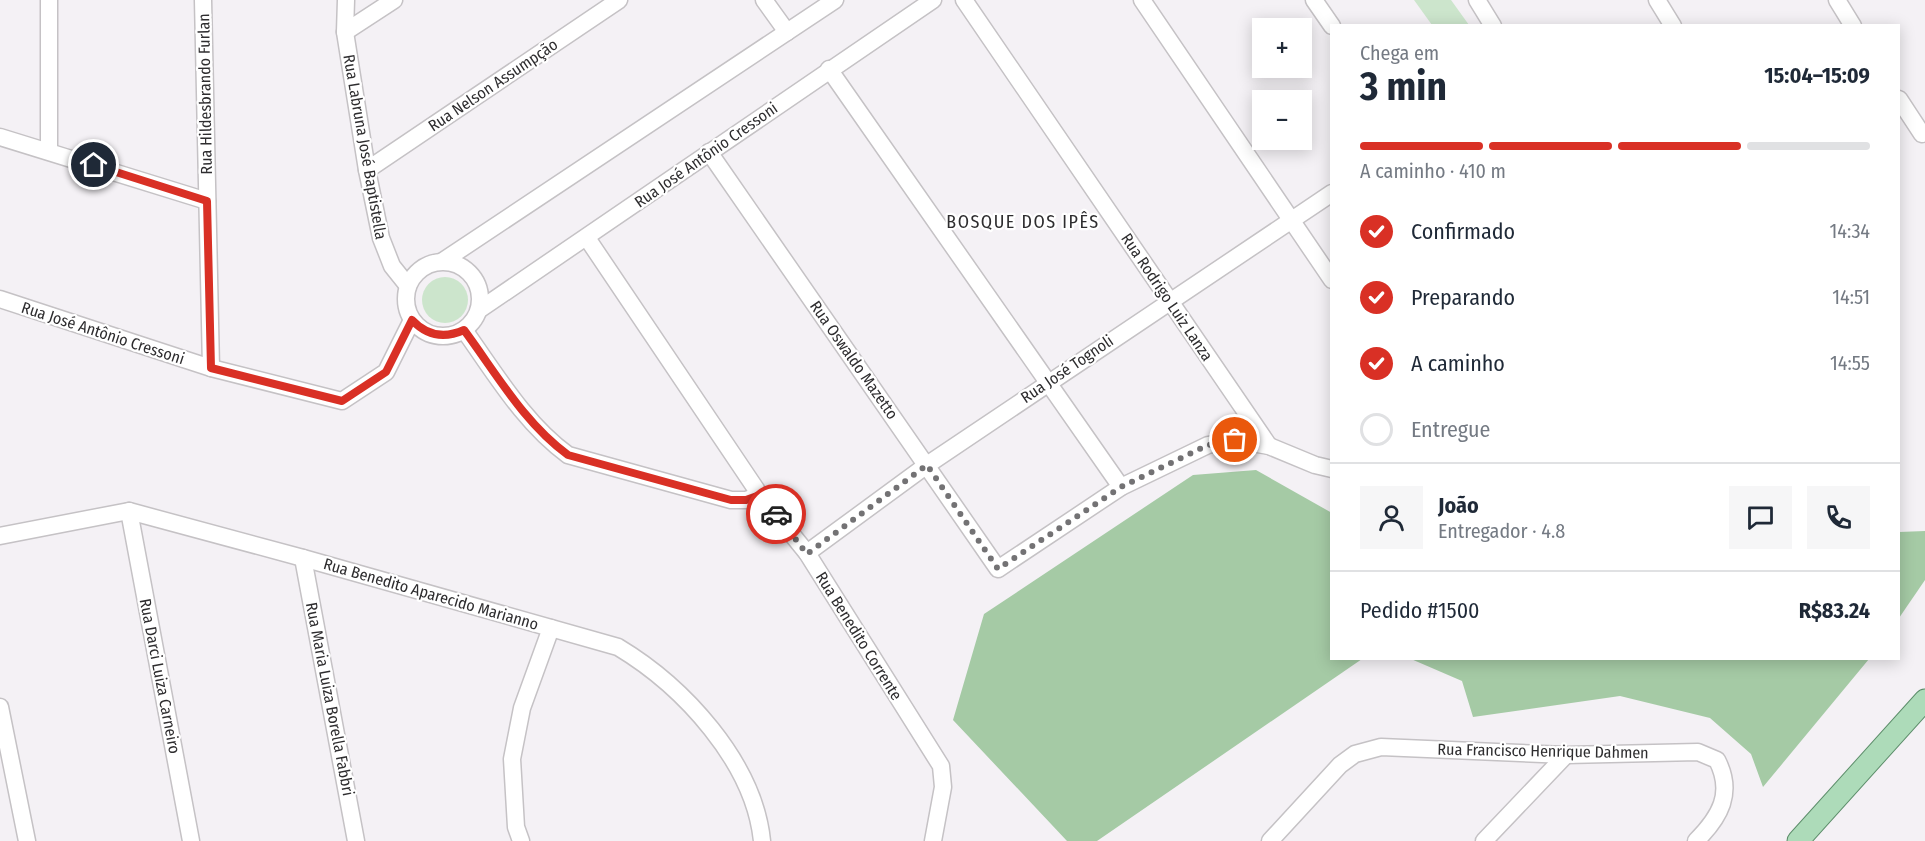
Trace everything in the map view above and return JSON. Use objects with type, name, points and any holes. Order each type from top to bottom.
[{"type":"main road","points":[[1798,841],[1925,700]]},
{"type":"street","points":[[49,0],[49,151]]},
{"type":"street","name":"Rua Hildesbrando Furlan","points":[[203,0],[211,368]]},
{"type":"street","name":"Rua Labruna José Baptistella","points":[[346,0],[345,32],[367,170],[385,253],[408,286]]},
{"type":"street","points":[[345,32],[394,0]]},
{"type":"street","name":"Rua Nelson Assumpção","points":[[367,170],[619,0]]},
{"type":"street","points":[[764,0],[787,32]]},
{"type":"street","points":[[443,261],[835,0]]},
{"type":"street","name":"Rua José Antônio Cressoni","points":[[479,310],[933,0]]},
{"type":"street","name":"Rua Rodrigo Luiz Lanza","points":[[964,0],[1269,446]]},
{"type":"street","points":[[1142,0],[1330,276]]},
{"type":"street","points":[[1314,0],[1331,24]]},
{"type":"street","points":[[1477,0],[1492,24]]},
{"type":"street","points":[[1657,0],[1672,24]]},
{"type":"street","points":[[1837,0],[1852,24]]},
{"type":"street","points":[[829,69],[1121,487],[1208,445],[1235,440],[1269,446],[1330,468]]},
{"type":"street","points":[[1900,101],[1922,134]]},
{"type":"street","points":[[0,137],[207,201]]},
{"type":"street","name":"Rua Oswaldo Mazetto","points":[[709,152],[998,569],[1121,487]]},
{"type":"street","name":"Rua José Tognoli","points":[[807,554],[927,465],[1049,381],[1170,300],[1293,222],[1330,194]]},
{"type":"street","name":"Rua Benedito Corrente","points":[[587,238],[760,495],[807,554],[941,766],[943,787],[933,841]]},
{"type":"street","points":[[443,261],[455,263],[474,276],[479,287],[479,310],[464,330],[442,336],[430,334],[412,320],[406,298],[408,286],[422,268],[443,261]]},
{"type":"street","name":"Rua José Antônio Cressoni","points":[[0,299],[211,368],[342,401],[386,372],[412,320]]},
{"type":"street","points":[[464,330],[528,418],[552,443],[568,455],[731,500],[746,500],[760,495]]},
{"type":"street","name":"Rua Benedito Aparecido Marianno","points":[[0,536],[129,511],[618,647],[660,675],[705,723],[736,762],[750,793],[761,828],[762,841]]},
{"type":"street","name":"Rua Darci Luiza Carneiro","points":[[129,511],[192,841]]},
{"type":"street","name":"Rua Maria Luiza Borella Fabbri","points":[[303,558],[356,841]]},
{"type":"street","points":[[521,841],[516,827],[512,759],[522,708],[551,628]]},
{"type":"street","points":[[0,707],[27,841]]},
{"type":"street","name":"Rua Francisco Henrique Dahmen","points":[[1270,841],[1340,765],[1355,754],[1382,747],[1566,755],[1698,752],[1717,760],[1724,772],[1724,802],[1712,825],[1696,841]]},
{"type":"street","points":[[1484,841],[1566,755]]},
{"type":"green space","points":[[1414,0],[1451,0],[1468,24],[1431,24]]},
{"type":"green space","points":[[445,277],[461,284],[468,300],[461,316],[445,323],[429,316],[422,300],[429,284]]},
{"type":"green space","points":[[1256,470],[1330,512],[1330,660],[1361,660],[1097,841],[1067,841],[953,720],[984,614],[1193,475]]},
{"type":"green space","points":[[1925,531],[1925,580],[1900,617],[1900,532]]},
{"type":"green space","points":[[1413,660],[1868,660],[1763,787],[1751,754],[1710,718],[1620,696],[1473,717],[1462,681]]},
{"type":"way so far","points":[[776,514],[807,554],[927,465],[998,569],[1121,487],[1208,445],[1235,440]]},
{"type":"district","name":"BOSQUE DOS IPÊS","points":[[1023,222]]},
{"type":"route","points":[[94,165],[207,201],[211,368],[342,401],[386,372],[412,320],[430,334],[453,335],[464,330],[528,418],[539,431],[568,455],[731,500],[746,500],[760,495],[776,514]]}]
